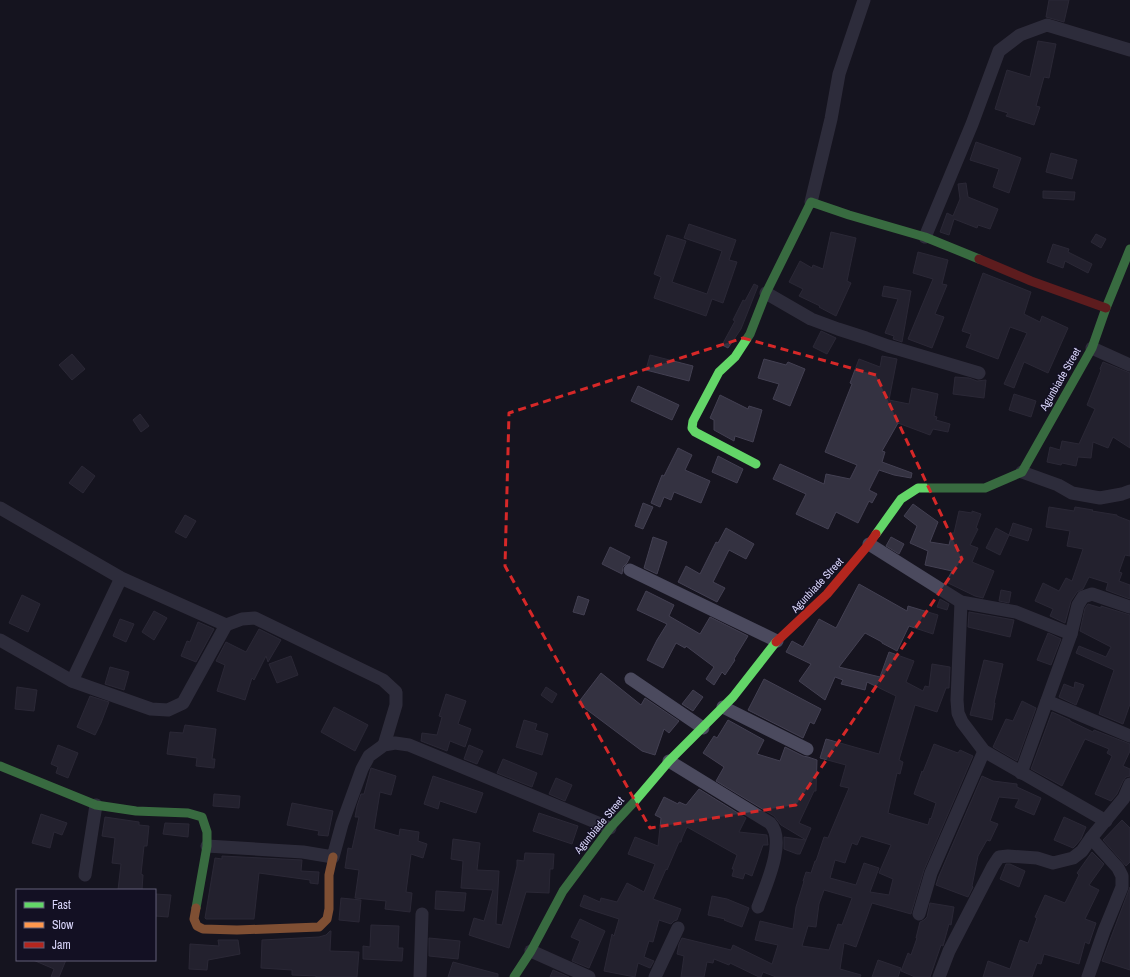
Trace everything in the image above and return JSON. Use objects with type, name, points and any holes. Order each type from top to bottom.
[{"type":"street","points":[[756,464],[695,432],[692,428],[693,421],[720,372],[735,357],[750,334],[766,293],[811,202],[831,118],[839,74],[864,0]]},
{"type":"street","points":[[925,237],[972,124],[999,51],[1020,35],[1047,25],[1130,50]]},
{"type":"street","points":[[811,202],[849,215],[925,237],[1031,281],[1106,308]]},
{"type":"street","name":"Agunbiade Street","points":[[514,977],[531,951],[563,891],[610,828],[669,761],[733,698],[777,641],[827,594],[869,544],[901,499],[918,488],[984,488],[1022,472],[1092,348],[1106,308],[1130,249]]},
{"type":"street","points":[[766,293],[811,319],[888,346],[979,373]]},
{"type":"street","points":[[1092,348],[1130,365]]},
{"type":"street","points":[[1022,472],[1072,493],[1100,498],[1130,491]]},
{"type":"street","points":[[0,508],[121,578],[226,625]]},
{"type":"street","points":[[869,544],[961,602],[1016,612],[1071,634]]},
{"type":"street","points":[[630,570],[777,641]]},
{"type":"street","points":[[72,681],[121,578]]},
{"type":"street","points":[[1021,773],[1071,634],[1078,605],[1083,597],[1092,594],[1130,607]]},
{"type":"street","points":[[961,602],[957,700],[958,713],[962,722],[984,751],[1106,820]]},
{"type":"street","points":[[0,640],[72,681],[151,709],[168,710],[183,703],[226,625],[242,619],[255,618],[383,680],[396,692],[396,705],[384,745]]},
{"type":"street","points":[[631,678],[703,728]]},
{"type":"street","points":[[1047,701],[1130,736]]},
{"type":"street","points":[[723,707],[807,749]]},
{"type":"street","points":[[0,766],[96,805],[136,811],[188,813],[202,817],[207,832],[207,846],[194,919],[197,926],[203,929],[237,930],[319,927],[327,919],[329,909],[330,875],[333,857],[342,824],[362,769],[369,756],[384,745],[394,743],[409,745],[610,828]]},
{"type":"street","points":[[919,914],[931,873],[984,751]]},
{"type":"street","points":[[669,761],[774,827],[777,844],[773,866],[758,907]]},
{"type":"street","points":[[939,977],[949,951],[999,857],[1008,856],[1037,858],[1053,863],[1073,858],[1082,852],[1091,838],[1124,798],[1130,784]]},
{"type":"street","points":[[84,875],[96,805]]},
{"type":"street","points":[[1088,977],[1104,931],[1122,887],[1122,876],[1118,868],[1091,838]]},
{"type":"street","points":[[207,846],[303,852],[333,857]]},
{"type":"street","points":[[420,977],[422,914]]},
{"type":"street","points":[[655,977],[678,928]]},
{"type":"street","points":[[531,951],[589,977]]},
{"type":"highlighted area","points":[[743,338],[876,375],[962,559],[796,805],[650,828],[505,566],[509,413]]},
{"type":"building","points":[[1049,0],[1069,0],[1064,22],[1046,17]]},
{"type":"building","points":[[1038,41],[1056,44],[1049,78],[1044,77],[1036,106],[1040,107],[1034,125],[1006,116],[1008,113],[995,109],[1007,70],[1030,77]]},
{"type":"building","points":[[976,142],[1021,158],[1009,193],[993,187],[999,169],[970,160]]},
{"type":"building","points":[[1051,153],[1077,160],[1072,179],[1046,172]]},
{"type":"building","points":[[966,183],[968,197],[998,209],[990,229],[978,225],[977,228],[954,219],[949,235],[940,232],[947,213],[953,216],[960,199],[958,184]]},
{"type":"building","points":[[1043,191],[1075,192],[1074,200],[1043,198]]},
{"type":"building","points":[[689,224],[736,240],[729,260],[737,262],[723,303],[712,299],[706,316],[654,298],[661,277],[654,274],[667,235],[686,241],[672,282],[707,294],[722,251],[684,238]]},
{"type":"building","points":[[831,232],[856,238],[847,281],[851,283],[836,316],[799,296],[803,289],[789,282],[800,261],[812,268],[813,265],[823,269]]},
{"type":"building","points":[[1096,234],[1106,239],[1101,248],[1091,242]]},
{"type":"building","points":[[1053,244],[1069,249],[1068,252],[1092,264],[1088,273],[1065,261],[1063,268],[1047,262]]},
{"type":"building","points":[[918,252],[948,260],[942,284],[947,285],[935,314],[944,317],[932,348],[908,339],[933,279],[913,273]]},
{"type":"building","points":[[983,273],[1031,292],[1024,314],[1040,322],[1042,316],[1068,328],[1048,373],[1024,362],[1014,388],[1004,384],[1027,333],[1010,327],[998,359],[966,347],[971,334],[962,331]]},
{"type":"building","points":[[754,284],[758,286],[741,329],[728,348],[722,345],[735,321],[733,320],[743,300],[745,301]]},
{"type":"building","points":[[884,286],[911,291],[902,342],[893,339],[894,336],[885,333],[898,299],[882,296]]},
{"type":"building","points":[[821,331],[836,338],[827,354],[813,347]]},
{"type":"building","points":[[72,354],[85,369],[72,380],[59,365]]},
{"type":"building","points":[[650,355],[693,366],[689,381],[646,370]]},
{"type":"building","points":[[882,356],[897,359],[889,400],[909,404],[912,388],[938,394],[934,416],[937,417],[936,420],[950,424],[948,432],[933,429],[930,435],[898,423],[882,451],[885,452],[882,462],[912,473],[911,478],[894,475],[879,470],[869,490],[877,494],[872,503],[869,501],[858,523],[836,512],[828,529],[796,514],[806,494],[773,479],[780,464],[824,484],[826,474],[850,479],[857,465],[825,452],[852,384],[850,383],[859,359],[880,367]]},
{"type":"building","points":[[764,359],[786,365],[788,362],[805,369],[790,406],[773,399],[779,384],[758,378]]},
{"type":"building","points":[[1103,362],[1130,373],[1130,448],[1113,437],[1108,448],[1093,442],[1091,458],[1078,457],[1076,466],[1047,462],[1050,447],[1060,450],[1062,441],[1079,444],[1095,409],[1087,405]]},
{"type":"building","points":[[955,377],[969,378],[977,381],[986,380],[984,398],[953,394]]},
{"type":"building","points":[[638,386],[679,405],[672,420],[631,401]]},
{"type":"building","points":[[1014,394],[1036,401],[1031,417],[1009,410]]},
{"type":"building","points":[[720,395],[748,409],[749,406],[762,410],[753,442],[735,436],[734,441],[714,430],[714,420],[710,418]]},
{"type":"building","points":[[140,414],[149,426],[141,432],[133,420]]},
{"type":"building","points":[[678,448],[692,455],[685,470],[710,481],[701,503],[674,492],[671,500],[664,497],[660,507],[651,503],[662,475],[664,476]]},
{"type":"building","points":[[718,456],[743,469],[737,483],[712,472]]},
{"type":"building","points":[[82,466],[95,476],[83,493],[69,483]]},
{"type":"building","points":[[643,503],[653,507],[643,529],[635,526]]},
{"type":"building","points":[[913,504],[938,522],[930,542],[949,545],[952,533],[954,533],[959,511],[972,513],[972,511],[981,514],[976,528],[978,529],[970,545],[978,548],[972,562],[994,571],[983,598],[975,596],[946,582],[952,571],[925,565],[928,551],[910,543],[917,526],[904,516]]},
{"type":"building","points":[[1049,507],[1074,511],[1075,507],[1093,510],[1092,511],[1117,515],[1130,521],[1130,556],[1125,555],[1119,572],[1122,573],[1119,581],[1130,585],[1130,599],[1106,590],[1108,583],[1089,577],[1083,589],[1077,592],[1071,601],[1065,623],[1050,616],[1053,609],[1035,601],[1043,583],[1059,591],[1066,578],[1072,581],[1083,549],[1067,546],[1070,531],[1046,527]]},
{"type":"building","points":[[185,515],[196,521],[186,538],[175,532]]},
{"type":"building","points":[[1013,523],[1032,529],[1028,541],[1009,535]]},
{"type":"building","points":[[726,528],[754,544],[746,559],[729,550],[713,582],[725,588],[717,602],[678,582],[686,566],[700,574],[716,542],[718,543]]},
{"type":"building","points":[[996,528],[1009,535],[1000,555],[986,548]]},
{"type":"building","points":[[653,537],[667,542],[657,574],[644,568]]},
{"type":"building","points":[[891,537],[904,544],[899,554],[886,546]]},
{"type":"building","points":[[610,547],[630,557],[623,567],[622,574],[602,564]]},
{"type":"building","points":[[859,584],[907,611],[908,606],[938,615],[933,634],[909,626],[897,651],[865,633],[839,667],[880,677],[889,652],[914,661],[906,682],[923,691],[925,686],[929,687],[932,664],[950,667],[949,688],[946,688],[937,712],[915,705],[899,760],[903,762],[900,774],[897,773],[888,813],[928,825],[936,803],[914,794],[934,744],[958,753],[960,750],[973,756],[924,870],[911,914],[872,903],[856,947],[844,943],[840,969],[861,975],[860,977],[776,977],[763,972],[761,977],[759,977],[730,963],[729,965],[714,959],[713,963],[707,962],[704,977],[681,977],[684,956],[677,954],[682,938],[731,950],[733,945],[772,964],[778,945],[755,940],[760,921],[793,929],[796,907],[806,872],[811,873],[824,837],[828,838],[849,788],[840,786],[846,765],[820,758],[826,739],[879,754],[896,696],[867,682],[865,690],[841,684],[843,680],[835,677],[825,700],[799,681],[811,664],[786,652],[792,641],[803,647],[819,619],[836,628]],"holes":[[[861,836],[891,845],[879,873],[893,879],[889,895],[870,892],[879,868],[864,863],[856,885],[830,878],[835,860],[845,863],[852,843],[857,845]],[[824,890],[852,898],[842,925],[838,924],[829,950],[802,946],[808,926],[816,927],[819,904]]]},
{"type":"building","points":[[1001,590],[1011,592],[1009,603],[999,601]]},
{"type":"building","points":[[646,591],[674,605],[669,616],[700,634],[710,617],[748,636],[725,675],[722,672],[714,685],[706,679],[714,667],[686,646],[685,648],[676,643],[663,668],[647,660],[667,624],[637,610]]},
{"type":"building","points":[[22,595],[40,604],[28,632],[9,623]]},
{"type":"building","points":[[578,596],[589,600],[584,615],[573,612]]},
{"type":"building","points":[[940,599],[949,604],[947,610],[937,607]]},
{"type":"building","points":[[1088,604],[1101,608],[1101,606],[1130,615],[1130,704],[1123,724],[1099,714],[1114,670],[1076,653],[1079,646],[1106,657],[1111,647],[1080,631],[1085,608]]},
{"type":"building","points":[[154,611],[167,618],[154,640],[142,632]]},
{"type":"building","points":[[969,612],[1014,620],[1010,637],[968,627]]},
{"type":"building","points":[[120,619],[134,624],[126,642],[113,636]]},
{"type":"building","points":[[198,622],[214,629],[196,662],[181,656],[187,641],[190,642]]},
{"type":"building","points":[[259,629],[281,640],[268,662],[266,656],[254,680],[252,678],[245,700],[217,691],[225,665],[216,661],[226,642],[246,652]]},
{"type":"building","points":[[1048,633],[1061,639],[1051,665],[1037,660]]},
{"type":"building","points":[[291,656],[298,675],[277,683],[269,664]]},
{"type":"building","points":[[984,660],[1003,664],[994,703],[992,720],[970,715]]},
{"type":"building","points":[[110,667],[129,672],[124,690],[105,684]]},
{"type":"building","points":[[601,673],[641,705],[645,698],[679,721],[669,733],[664,729],[655,755],[642,751],[578,703]]},
{"type":"building","points":[[764,679],[821,709],[814,724],[810,722],[803,738],[748,710]]},
{"type":"building","points":[[1075,682],[1084,685],[1076,705],[1059,697],[1064,684],[1074,688]]},
{"type":"building","points":[[17,687],[37,690],[34,711],[15,709]]},
{"type":"building","points":[[546,687],[557,694],[552,703],[541,695]]},
{"type":"building","points":[[693,690],[703,697],[693,711],[682,704]]},
{"type":"building","points":[[446,694],[466,701],[458,724],[471,729],[465,747],[450,741],[447,751],[421,741],[422,733],[437,735],[442,717],[439,716]]},
{"type":"building","points":[[90,696],[109,702],[95,735],[77,727]]},
{"type":"building","points":[[1022,701],[1036,708],[1017,761],[993,747],[1006,719],[1013,721]]},
{"type":"building","points":[[334,707],[368,725],[355,751],[321,732]]},
{"type":"building","points":[[1052,712],[1093,732],[1094,730],[1130,744],[1130,751],[1123,766],[1130,769],[1130,776],[1126,777],[1117,794],[1111,801],[1095,794],[1112,756],[1107,753],[1109,749],[1085,739],[1062,786],[1031,769]]},
{"type":"building","points":[[524,720],[537,724],[535,730],[548,734],[542,755],[516,747]]},
{"type":"building","points":[[728,720],[764,740],[757,754],[780,761],[785,747],[803,756],[817,760],[816,791],[814,791],[799,823],[811,828],[806,840],[781,825],[774,816],[716,781],[724,767],[703,753],[714,736],[717,738]]},
{"type":"building","points":[[185,725],[216,729],[212,759],[215,759],[214,768],[196,766],[197,758],[167,754],[170,732],[183,733]]},
{"type":"building","points":[[58,745],[78,753],[68,778],[56,773],[58,767],[51,764]]},
{"type":"building","points":[[469,745],[483,751],[477,764],[464,759]]},
{"type":"building","points":[[503,759],[537,773],[532,787],[497,773]]},
{"type":"building","points":[[371,768],[396,776],[391,795],[380,792],[374,829],[399,836],[400,829],[419,832],[418,841],[427,844],[423,858],[411,854],[406,892],[412,893],[410,912],[385,909],[386,901],[355,898],[359,870],[345,868],[348,848],[352,849],[359,817],[355,817],[357,806],[361,794],[364,794]]},
{"type":"building","points":[[433,776],[483,793],[476,813],[440,801],[438,809],[424,804]]},
{"type":"building","points":[[982,776],[993,781],[1017,784],[1017,787],[1041,798],[1034,815],[1015,807],[1019,799],[999,797],[990,821],[998,824],[990,841],[987,840],[978,856],[973,887],[968,897],[936,885]]},
{"type":"building","points":[[556,778],[572,785],[565,801],[549,794]]},
{"type":"building","points":[[699,789],[746,818],[739,832],[767,835],[768,845],[763,845],[752,876],[745,873],[743,879],[732,876],[734,869],[732,869],[737,855],[687,827],[653,899],[681,909],[677,920],[671,924],[659,920],[653,942],[649,941],[644,957],[654,961],[650,968],[638,963],[635,977],[604,971],[612,934],[614,936],[619,919],[580,906],[584,895],[600,902],[601,898],[617,902],[627,883],[644,892],[655,864],[628,854],[635,837],[658,846],[661,818],[655,815],[664,797],[678,804],[679,802],[686,805]]},
{"type":"building","points":[[214,794],[240,796],[239,808],[213,806]]},
{"type":"building","points":[[292,803],[333,811],[328,836],[318,835],[319,831],[287,825]]},
{"type":"building","points":[[539,813],[578,826],[572,844],[533,831]]},
{"type":"building","points":[[41,814],[67,823],[62,835],[54,832],[50,848],[32,843]]},
{"type":"building","points":[[105,817],[139,822],[139,825],[149,826],[147,846],[144,846],[141,874],[143,875],[142,889],[118,889],[121,864],[112,863],[115,838],[102,836]]},
{"type":"building","points":[[1064,817],[1086,827],[1081,839],[1073,848],[1054,840]]},
{"type":"building","points":[[1122,820],[1130,828],[1130,862],[1126,866],[1103,840]]},
{"type":"building","points":[[165,823],[189,824],[188,837],[163,834]]},
{"type":"building","points":[[784,837],[806,840],[800,854],[784,849]]},
{"type":"building","points":[[453,839],[480,843],[477,870],[499,871],[496,924],[502,925],[517,866],[517,860],[524,861],[525,853],[554,854],[553,869],[550,869],[549,893],[526,892],[509,948],[469,935],[474,918],[484,921],[493,890],[461,888],[463,861],[451,859]]},
{"type":"building","points":[[1092,852],[1104,864],[1089,885],[1099,890],[1085,919],[1096,923],[1089,944],[1085,942],[1079,964],[1044,954],[1041,964],[1037,963],[1032,977],[983,977],[988,961],[1010,969],[1020,940],[1028,943],[1037,918],[1035,917],[1045,895],[1065,903],[1079,875],[1077,873]]},
{"type":"building","points":[[222,856],[302,860],[301,871],[319,872],[318,884],[310,883],[310,880],[259,873],[254,919],[206,919],[215,858],[222,859]]},
{"type":"building","points":[[1006,864],[1010,864],[1025,871],[1019,887],[1000,879]]},
{"type":"building","points":[[1130,887],[1130,970],[1102,961]]},
{"type":"building","points":[[436,891],[466,893],[464,911],[435,909]]},
{"type":"building","points":[[156,894],[171,895],[168,917],[156,916]]},
{"type":"building","points":[[712,896],[727,899],[749,908],[742,927],[724,920],[725,919],[708,915]]},
{"type":"building","points":[[341,898],[361,900],[359,922],[339,920]]},
{"type":"building","points":[[930,903],[954,907],[951,925],[949,924],[943,946],[941,945],[930,977],[915,977],[901,971],[908,953],[911,955],[917,938],[920,922],[927,917]]},
{"type":"building","points":[[580,919],[605,931],[589,968],[572,961],[580,941],[571,937]]},
{"type":"building","points":[[371,925],[399,926],[398,948],[403,948],[402,961],[363,959],[363,946],[370,947]]},
{"type":"building","points":[[330,931],[330,951],[359,952],[357,977],[316,977],[292,975],[292,970],[261,968],[262,940],[319,937],[326,935]]},
{"type":"building","points":[[429,938],[460,941],[458,959],[429,956]]},
{"type":"building","points":[[218,940],[238,940],[240,954],[208,960],[207,970],[189,969],[190,944],[219,946]]},
{"type":"building","points":[[878,960],[901,968],[898,977],[872,977]]},
{"type":"building","points":[[35,961],[66,961],[59,977],[51,977],[54,969]]},
{"type":"building","points":[[453,962],[498,974],[498,977],[448,977]]},
{"type":"building","points":[[553,970],[569,977],[550,977]]},
{"type":"traffic: fast","points":[[756,464],[695,432],[692,428],[693,421],[719,372],[735,357],[750,334],[766,293],[811,202],[849,215],[925,237],[979,259]]},
{"type":"traffic: fast","points":[[876,534],[901,499],[918,488],[985,488],[1022,472],[1092,348],[1106,308],[1130,249]]},
{"type":"traffic: fast","points":[[514,977],[531,951],[563,891],[610,828],[669,761],[733,697],[776,642]]},
{"type":"traffic: fast","points":[[0,766],[96,805],[136,811],[188,813],[202,817],[207,832],[207,846],[196,908]]},
{"type":"traffic: slow","points":[[196,908],[194,919],[197,926],[203,929],[237,930],[319,927],[327,919],[329,909],[329,875],[333,857]]},
{"type":"traffic: jam","points":[[979,259],[1031,281],[1106,308]]},
{"type":"traffic: jam","points":[[776,642],[827,594],[876,534]]}]
